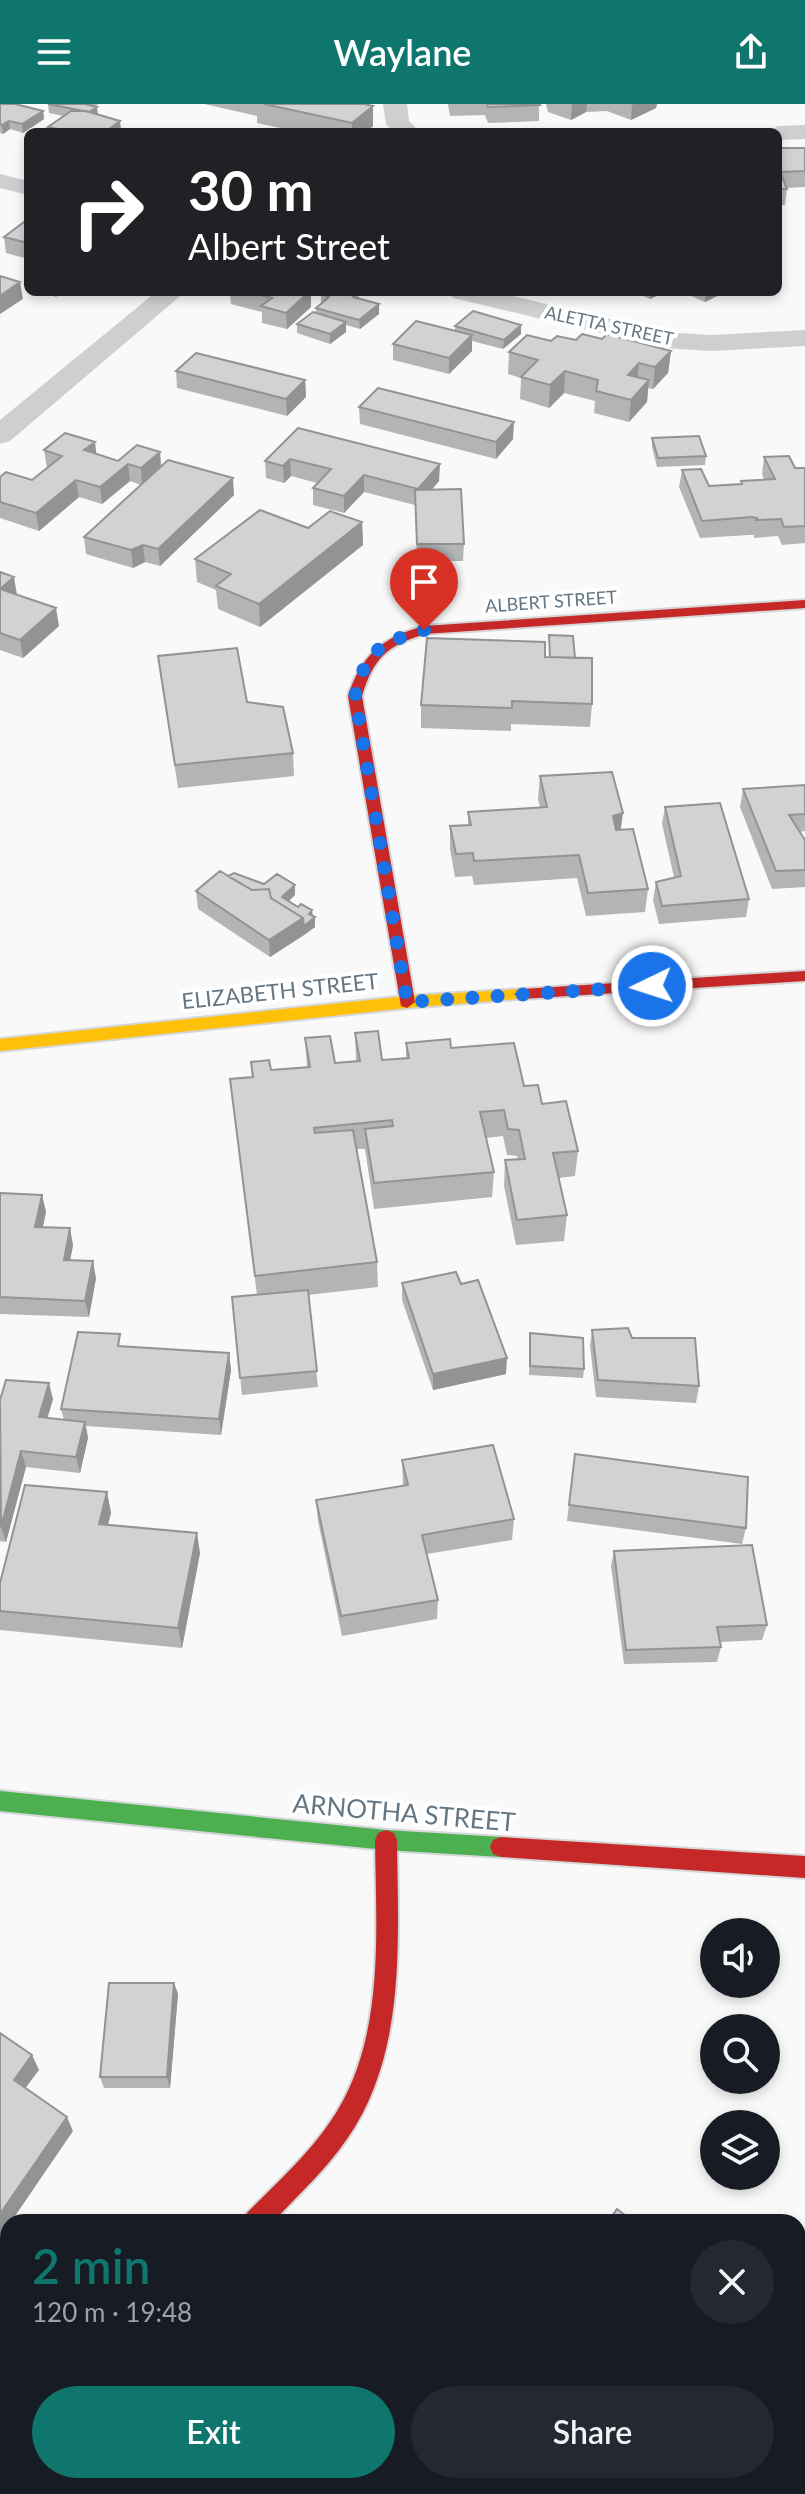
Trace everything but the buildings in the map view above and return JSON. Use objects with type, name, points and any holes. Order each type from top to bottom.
[{"type":"street","points":[[395,104],[398,124],[403,128]]},
{"type":"street","points":[[782,133],[805,132]]},
{"type":"street","points":[[0,181],[24,187]]},
{"type":"street","points":[[0,205],[24,203]]},
{"type":"street","points":[[0,435],[167,296]]},
{"type":"street","name":"ALETTA STREET","points":[[479,296],[663,340],[711,343],[805,338]]},
{"type":"street","name":"ALBERT STREET","points":[[407,1002],[355,696],[362,666],[379,648],[424,630],[805,604]]},
{"type":"street","name":"ELIZABETH STREET","points":[[0,1045],[407,1002],[805,976]]},
{"type":"street","name":"ARNOTHA STREET","points":[[0,1801],[386,1840],[805,1867]]},
{"type":"street","points":[[264,2214],[319,2155],[348,2115],[368,2070],[385,1995],[386,1840]]},
{"type":"traffic: fast","points":[[0,1801],[386,1840],[501,1847]]},
{"type":"traffic: slow","points":[[0,1045],[407,1002],[522,994]]},
{"type":"traffic: jam","points":[[407,1002],[355,696],[365,669],[378,651],[424,630],[805,604]]},
{"type":"traffic: jam","points":[[522,994],[805,976]]},
{"type":"traffic: jam","points":[[264,2214],[339,2131],[363,2084],[374,2050],[385,1981],[386,1840]]},
{"type":"traffic: jam","points":[[501,1847],[805,1867]]},
{"type":"route","points":[[424,630],[400,637],[379,648],[362,666],[355,696],[407,1002],[652,986]]}]
